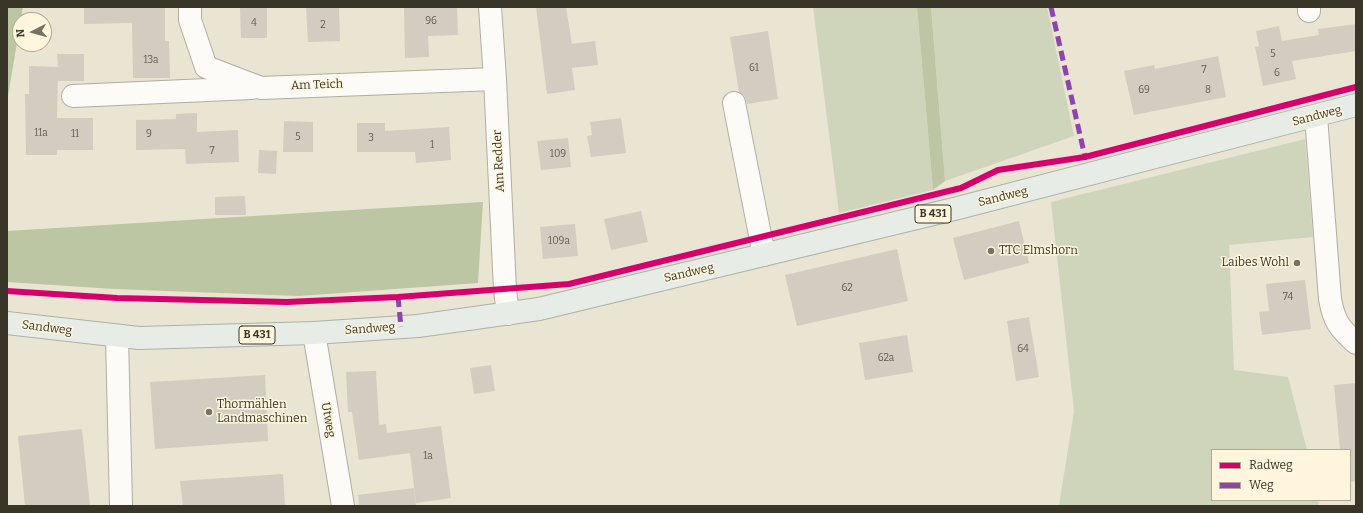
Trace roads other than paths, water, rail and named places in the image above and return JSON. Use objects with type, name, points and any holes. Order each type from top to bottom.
[{"type":"main road","name":"Sandweg","points":[[7,323],[117,337],[139,338],[314,333],[418,326],[508,314],[764,255],[958,208],[1356,105]]},
{"type":"street","name":"Am Teich","points":[[190,7],[190,20],[206,67],[261,88],[495,79]]},
{"type":"street","name":"Am Redder","points":[[490,7],[505,290],[508,314]]},
{"type":"street","points":[[73,96],[261,88]]},
{"type":"street","points":[[734,103],[764,255]]},
{"type":"street","points":[[1316,116],[1330,299],[1333,316],[1340,328],[1356,342]]},
{"type":"street","name":"Utweg","points":[[314,333],[343,506]]},
{"type":"street","points":[[117,337],[121,506]]},
{"type":"place","name":"TTC Elmshorn","points":[[991,251]]},
{"type":"place","name":"Laibes Wohl","points":[[1297,263]]},
{"type":"place","name":"Thormählen Landmaschinen","points":[[209,412]]}]
